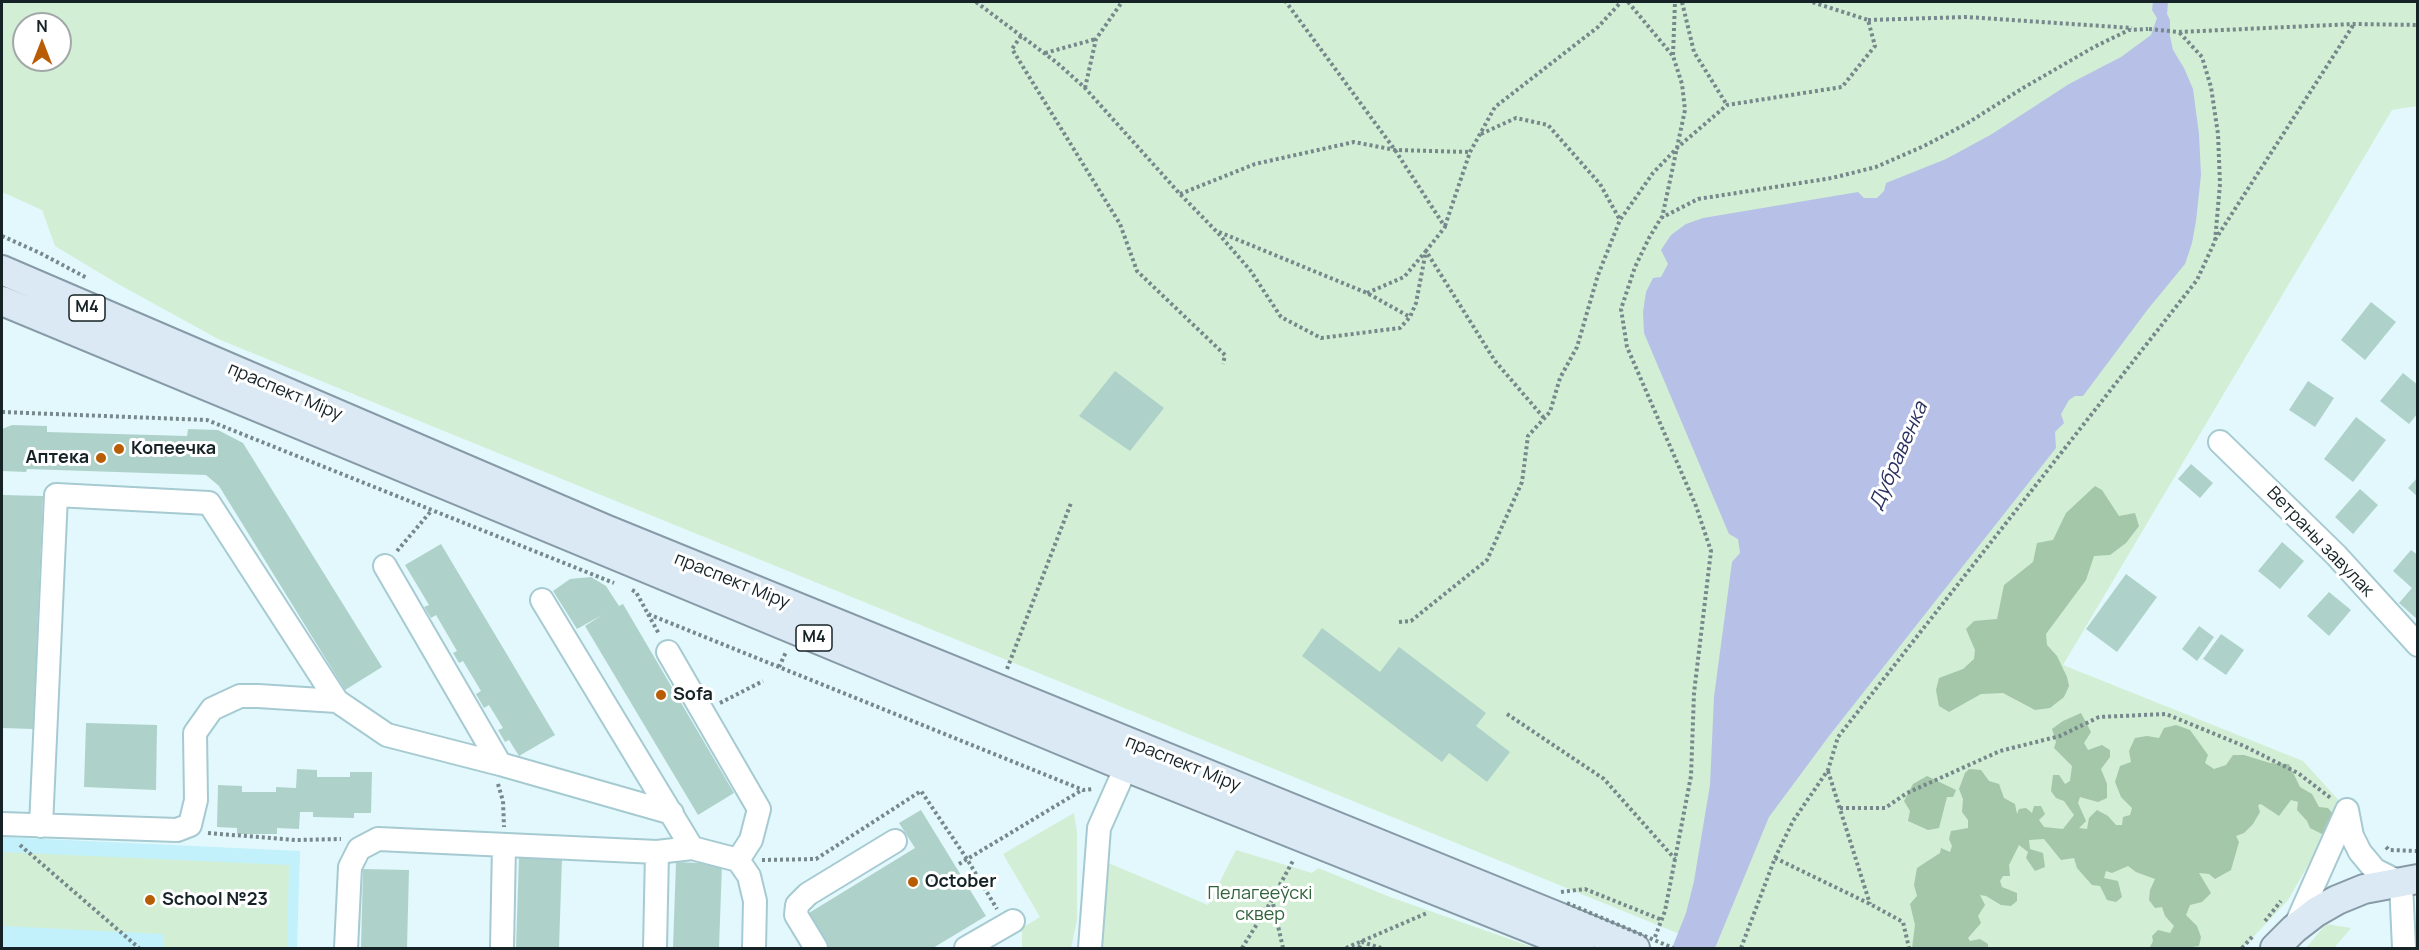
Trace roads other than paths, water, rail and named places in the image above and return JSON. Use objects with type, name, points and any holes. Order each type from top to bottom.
[{"type":"main road","name":"праспект Міру","points":[[2,270],[605,529],[1558,912],[1635,948]]},
{"type":"main road","name":"праспект Міру","points":[[2,302],[1120,777],[1558,912],[1580,948]]},
{"type":"main road","points":[[2284,939],[2316,912],[2337,900],[2364,890],[2409,881]]},
{"type":"street","name":"Ветраны завулак","points":[[2220,442],[2336,555],[2418,645]]},
{"type":"street","points":[[41,826],[56,495],[209,502],[337,701],[387,735],[672,813]]},
{"type":"street","points":[[385,566],[496,763]]},
{"type":"street","points":[[542,600],[692,848]]},
{"type":"street","points":[[668,651],[759,808],[751,840],[738,860]]},
{"type":"street","points":[[6,824],[177,830],[190,825],[196,801],[195,733],[212,709],[240,696],[337,701]]},
{"type":"street","points":[[1090,948],[1099,828],[1120,777]]},
{"type":"street","points":[[2284,939],[2347,810],[2352,836],[2360,852],[2375,870],[2409,881],[2404,948]]},
{"type":"street","points":[[346,948],[350,867],[358,849],[378,838],[657,852],[692,848],[738,860],[749,876],[755,901],[754,948]]},
{"type":"street","points":[[816,948],[796,915],[797,905],[808,894],[895,841]]},
{"type":"street","points":[[502,948],[504,845]]},
{"type":"street","points":[[655,948],[657,852]]},
{"type":"street","points":[[966,948],[1010,923]]},
{"type":"water","name":"Дубравенка","points":[[2153,2],[2168,2],[2167,14],[2170,20],[2173,50],[2193,89],[2199,134],[2201,175],[2196,221],[2185,264],[2083,396],[2075,396],[2069,400],[2061,414],[2064,423],[2055,432],[2056,448],[1829,736],[1769,817],[1715,948],[1672,948],[1686,913],[1694,881],[1710,785],[1714,697],[1732,562],[1740,553],[1738,539],[1729,534],[1644,333],[1643,312],[1646,292],[1653,278],[1661,277],[1668,264],[1661,250],[1671,235],[1686,224],[1703,218],[1858,192],[1864,198],[1877,198],[1884,191],[1886,183],[1946,159],[1992,134],[2069,84],[2121,57],[2151,35],[2157,18],[2152,10]]},
{"type":"place","name":"Копеечка","points":[[119,449]]},
{"type":"place","name":"Аптека","points":[[101,458]]},
{"type":"place","name":"Sofa","points":[[661,695]]},
{"type":"place","name":"October","points":[[913,882]]},
{"type":"place","name":"School №23","points":[[150,900]]},
{"type":"park label","name":"Пелагееўскі сквер","points":[[1260,904]]}]
